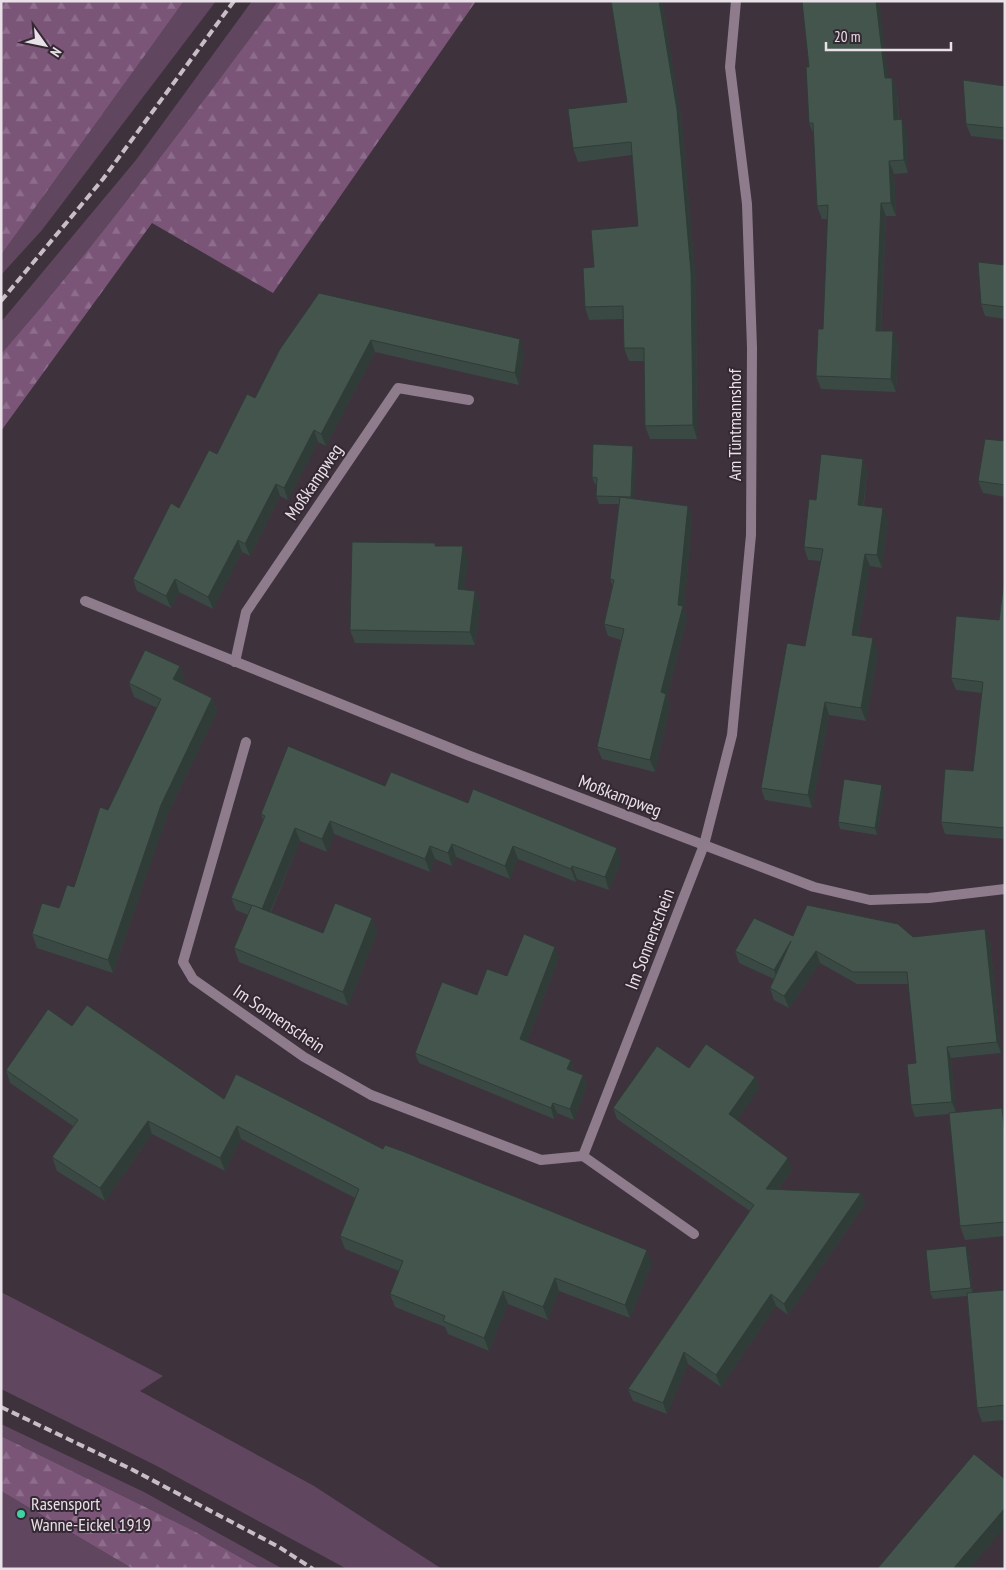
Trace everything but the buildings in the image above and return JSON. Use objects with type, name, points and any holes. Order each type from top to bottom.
[{"type":"street","name":"Am Tüntmannshof","points":[[704,846],[732,735],[751,535],[752,348],[746,204],[730,67],[736,1]]},
{"type":"street","name":"Moßkampweg","points":[[235,662],[246,612],[398,388],[469,400]]},
{"type":"street","name":"Moßkampweg","points":[[85,600],[470,756],[814,887],[870,900],[929,898],[1005,889]]},
{"type":"street","name":"Im Sonnenschein","points":[[246,742],[182,962],[193,979],[304,1057],[371,1095],[542,1160],[583,1156],[704,846]]},
{"type":"street","points":[[583,1156],[694,1234]]},
{"type":"shaded area","points":[[184,1],[216,1],[42,230],[1,275],[1,255]]},
{"type":"shaded area","points":[[252,1],[278,1],[108,225],[1,354],[1,322],[136,160]]},
{"type":"shaded area","points":[[1,1292],[163,1376],[140,1391],[314,1486],[442,1569],[347,1569],[155,1465],[1,1389]]},
{"type":"shaded area","points":[[1,1424],[144,1492],[283,1569],[261,1569],[194,1531],[1,1436]]},
{"type":"shaded area","name":"Rasensport Wanne-Eickel 1919","points":[[1,1491],[133,1569],[1,1569]]},
{"type":"green space","points":[[1,1],[184,1],[1,255]]},
{"type":"green space","points":[[278,1],[476,1],[273,293],[152,223],[1,431],[1,354],[108,225]]},
{"type":"green space","points":[[1,1436],[194,1531],[261,1569],[133,1569],[1,1491]]},
{"type":"railway","points":[[1,301],[103,179],[234,1]]},
{"type":"railway","points":[[1,1407],[133,1470],[279,1547],[313,1569]]},
{"type":"place","name":"Rasensport Wanne-Eickel 1919","points":[[21,1514]]}]
